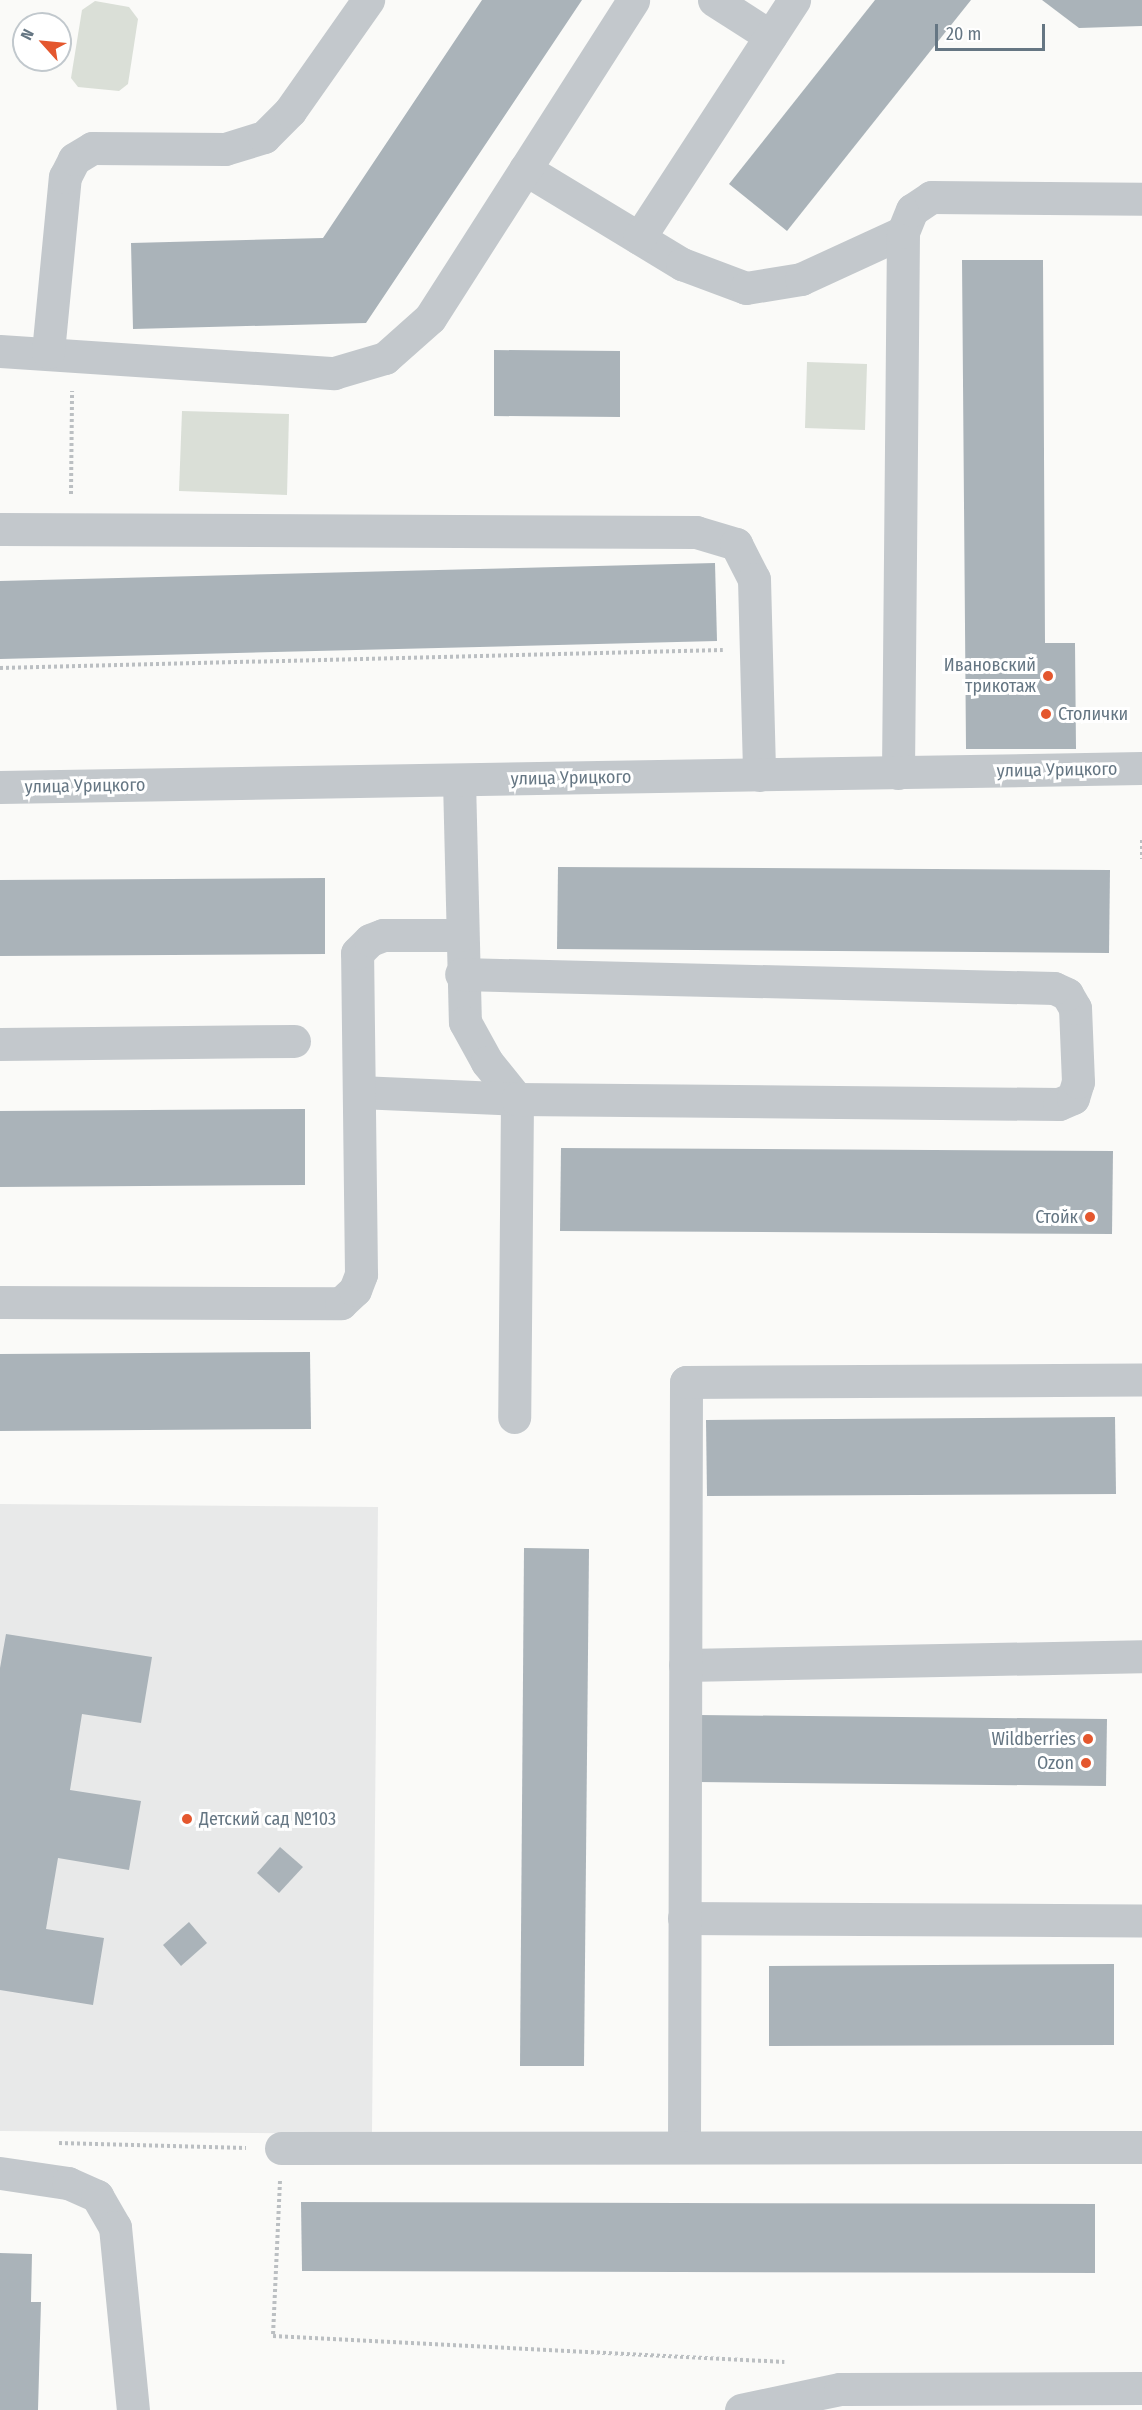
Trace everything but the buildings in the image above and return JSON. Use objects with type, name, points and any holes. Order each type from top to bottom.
[{"type":"street","points":[[60,353],[65,177],[74,159],[92,148],[225,150],[264,137],[290,111],[368,0]]},
{"type":"street","points":[[0,351],[60,353],[334,373],[385,358],[430,318],[633,0]]},
{"type":"street","points":[[714,0],[770,36]]},
{"type":"street","points":[[639,238],[794,0]]},
{"type":"street","points":[[525,169],[682,264],[746,288],[801,279],[903,232]]},
{"type":"street","points":[[898,773],[903,232],[912,210],[931,197],[1142,199]]},
{"type":"street","points":[[0,529],[696,532],[736,544],[754,579],[759,775]]},
{"type":"street","name":"улица Урицкого","points":[[0,787],[1142,768]]},
{"type":"street","points":[[459,780],[461,975],[465,1022],[486,1062],[517,1099],[514,1417]]},
{"type":"street","points":[[0,1302],[341,1303],[355,1290],[362,1274],[357,953],[370,940],[383,935],[461,935]]},
{"type":"street","points":[[359,1092],[517,1099],[1059,1104],[1073,1098],[1078,1082],[1075,1008],[1067,994],[1054,988],[461,975]]},
{"type":"street","points":[[0,1044],[294,1041]]},
{"type":"street","points":[[684,2146],[686,1382],[1142,1380]]},
{"type":"street","points":[[685,1665],[1142,1656]]},
{"type":"street","points":[[684,1918],[1142,1920]]},
{"type":"street","points":[[281,2148],[1142,2147]]},
{"type":"street","points":[[0,2173],[78,2187],[97,2196],[115,2227],[133,2410]]},
{"type":"street","points":[[741,2410],[840,2389],[1142,2388]]},
{"type":"path","points":[[60,353],[71,529]]},
{"type":"path","points":[[0,668],[757,649]]},
{"type":"path","points":[[1142,840],[1142,859]]},
{"type":"path","points":[[47,2143],[281,2148],[273,2336],[786,2362]]},
{"type":"shaded area","points":[[95,1],[129,7],[138,19],[128,84],[119,91],[78,87],[71,78],[82,10]]},
{"type":"shaded area","points":[[807,362],[867,364],[865,430],[805,428]]},
{"type":"shaded area","points":[[182,411],[289,414],[287,495],[179,491]]},
{"type":"shaded area","name":"Детский сад №103","points":[[0,1504],[378,1507],[372,2134],[0,2131]]},
{"type":"place","name":"Ивановский трикотаж","points":[[1048,676]]},
{"type":"place","name":"Столички","points":[[1046,714]]},
{"type":"place","name":"Стойк","points":[[1090,1217]]},
{"type":"place","name":"Wildberries","points":[[1088,1739]]},
{"type":"place","name":"Ozon","points":[[1086,1763]]},
{"type":"place","name":"Детский сад №103","points":[[187,1819]]}]
